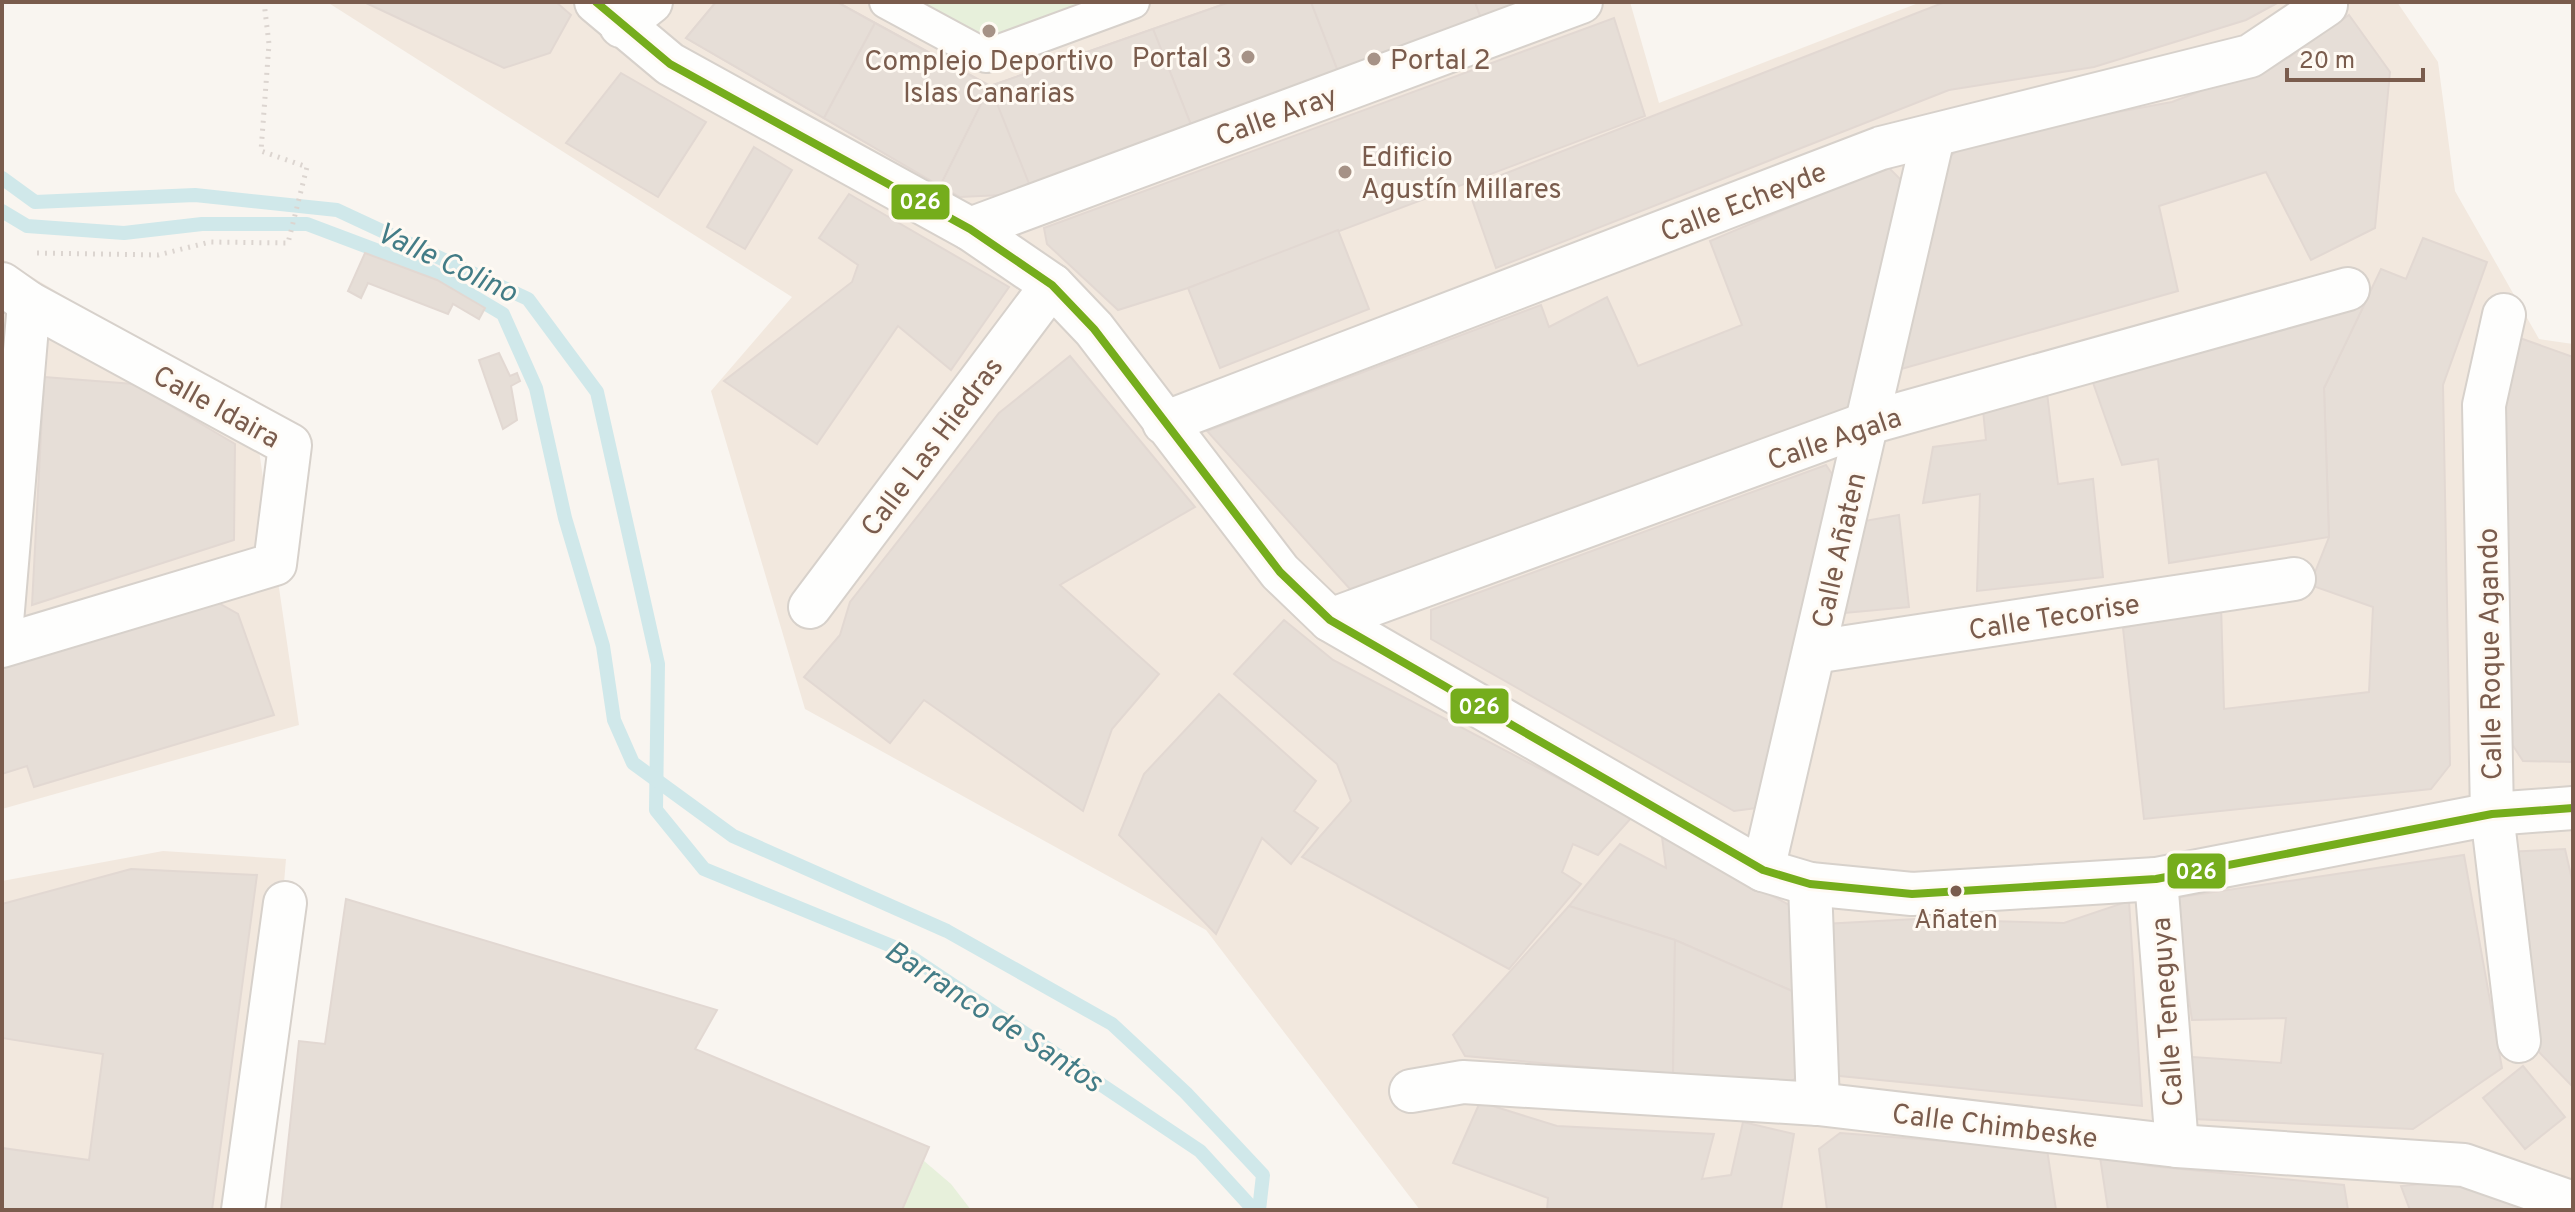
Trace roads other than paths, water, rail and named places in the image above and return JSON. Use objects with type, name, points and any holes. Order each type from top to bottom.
[{"type":"street","points":[[886,2],[986,56],[1133,2]]},
{"type":"street","name":"Calle Aray","points":[[970,229],[1581,2]]},
{"type":"street","name":"Calle Echeyde","points":[[1164,423],[1881,148],[2250,56],[2326,5]]},
{"type":"street","points":[[623,10],[670,64],[970,229],[1052,285],[1094,329],[1280,572],[1330,620],[1763,870],[1810,884],[1912,894],[2156,879],[2492,814],[2573,808]]},
{"type":"street","name":"Calle Añaten","points":[[1763,870],[1933,137]]},
{"type":"street","name":"Calle Las Hiedras","points":[[810,607],[1052,285]]},
{"type":"street","name":"Calle Agala","points":[[1330,620],[1868,423],[2348,289]]},
{"type":"street","points":[[2,622],[16,294]]},
{"type":"street","name":"Calle Idaira","points":[[2,646],[275,564],[290,445],[16,294]]},
{"type":"street","name":"Calle Roque Agando","points":[[2504,315],[2484,405],[2492,814],[2519,1041]]},
{"type":"street","name":"Calle Tecorise","points":[[1814,652],[2294,579]]},
{"type":"street","name":"Calle Teneguya","points":[[2156,879],[2177,1146]]},
{"type":"street","points":[[1810,884],[1818,1104]]},
{"type":"street","points":[[243,1210],[285,903]]},
{"type":"street","name":"Calle Chimbeske","points":[[1411,1091],[1463,1082],[1818,1104],[2177,1146],[2464,1165],[2573,1203]]},
{"type":"waterway","name":"Valle Colino","points":[[2,178],[35,202],[195,195],[337,210],[528,299],[597,392],[658,664],[656,810],[704,869],[899,949],[1200,1151],[1254,1210]]},
{"type":"waterway","points":[[2,211],[27,226],[124,233],[202,224],[307,224],[429,270],[503,314],[536,388],[565,518],[603,646],[614,720],[633,763],[733,836],[947,931],[1112,1024],[1186,1093],[1263,1175],[1259,1210]]},
{"type":"place","name":"Complejo Deportivo Islas Canarias","points":[[989,31]]},
{"type":"place","name":"Portal 3","points":[[1248,57]]},
{"type":"place","name":"Portal 2","points":[[1374,59]]},
{"type":"place","name":"Edificio Agustín Millares","points":[[1345,172]]},
{"type":"place","name":"Añaten","points":[[1956,891]]},
{"type":"water label","name":"Barranco de Santos","points":[[994,1016]]}]
